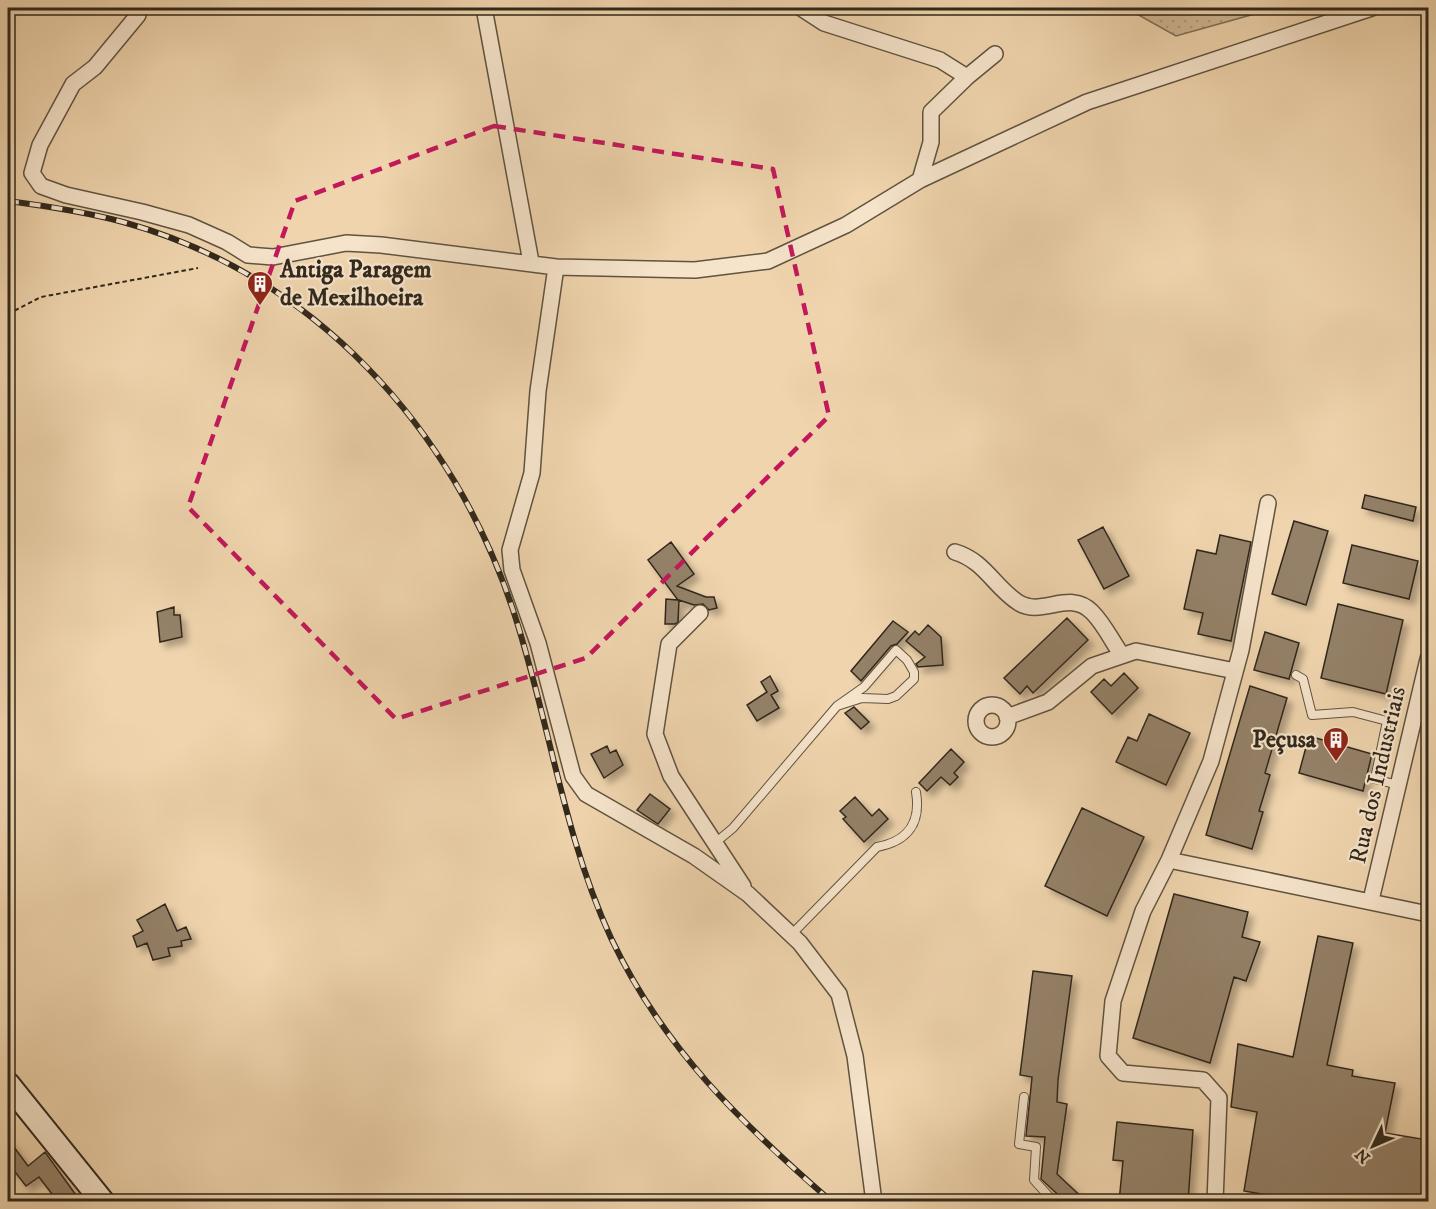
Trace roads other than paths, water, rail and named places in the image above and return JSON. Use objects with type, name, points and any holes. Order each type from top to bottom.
[{"type":"main road","points":[[8,1084],[103,1202]]},
{"type":"street","points":[[484,8],[531,262]]},
{"type":"street","points":[[801,8],[824,24],[940,60],[967,77]]},
{"type":"street","points":[[138,15],[95,67],[73,84],[60,104],[34,161],[32,173],[41,186],[66,195],[189,225],[227,242],[248,255],[273,257],[346,243],[381,244],[556,267],[641,271],[695,270],[768,261],[846,225],[920,180],[1087,102],[1372,8]]},
{"type":"street","points":[[920,180],[931,142],[931,112],[995,54]]},
{"type":"street","points":[[556,267],[538,391],[532,473],[510,550],[512,570],[538,643],[573,776],[586,794],[694,856],[748,894],[791,934],[839,994],[855,1056],[874,1202]]},
{"type":"street","points":[[1215,1202],[1219,1098],[1203,1080],[1123,1073],[1108,1056],[1113,1001],[1143,911],[1169,860],[1211,761],[1235,671],[1268,503]]},
{"type":"street","points":[[955,552],[971,557],[1021,604],[1035,608],[1064,602],[1078,603],[1091,611],[1121,654]]},
{"type":"street","points":[[700,613],[669,644],[655,734],[670,776],[748,894]]},
{"type":"street","points":[[1007,717],[1048,702],[1092,666],[1121,654],[1136,651],[1153,652],[1235,671]]},
{"type":"street","name":"Rua dos Industriais","points":[[1371,900],[1428,660]]},
{"type":"street","points":[[1169,860],[1371,900],[1428,914]]},
{"type":"lane","points":[[715,843],[733,828],[837,706],[864,687],[896,650],[914,672],[914,680],[896,696],[876,700],[862,698],[837,706]]},
{"type":"lane","points":[[1296,675],[1303,679],[1312,715],[1353,712],[1387,722],[1375,779],[1398,785]]},
{"type":"lane","points":[[791,934],[877,847],[893,842],[912,830],[919,807],[916,792]]},
{"type":"lane","points":[[1024,1097],[1019,1144],[1036,1147],[1034,1180],[1054,1202]]},
{"type":"railway","points":[[8,201],[95,215],[123,222],[192,246],[256,279],[315,320],[368,368],[414,422],[454,481],[488,545],[514,613],[526,653],[568,818],[594,899],[632,978],[655,1015],[707,1082],[766,1143],[832,1202]]},
{"type":"place","name":"Antiga Paragem de Mexilhoeira","points":[[260,307]]},
{"type":"place","name":"Peçusa","points":[[1336,763]]}]
